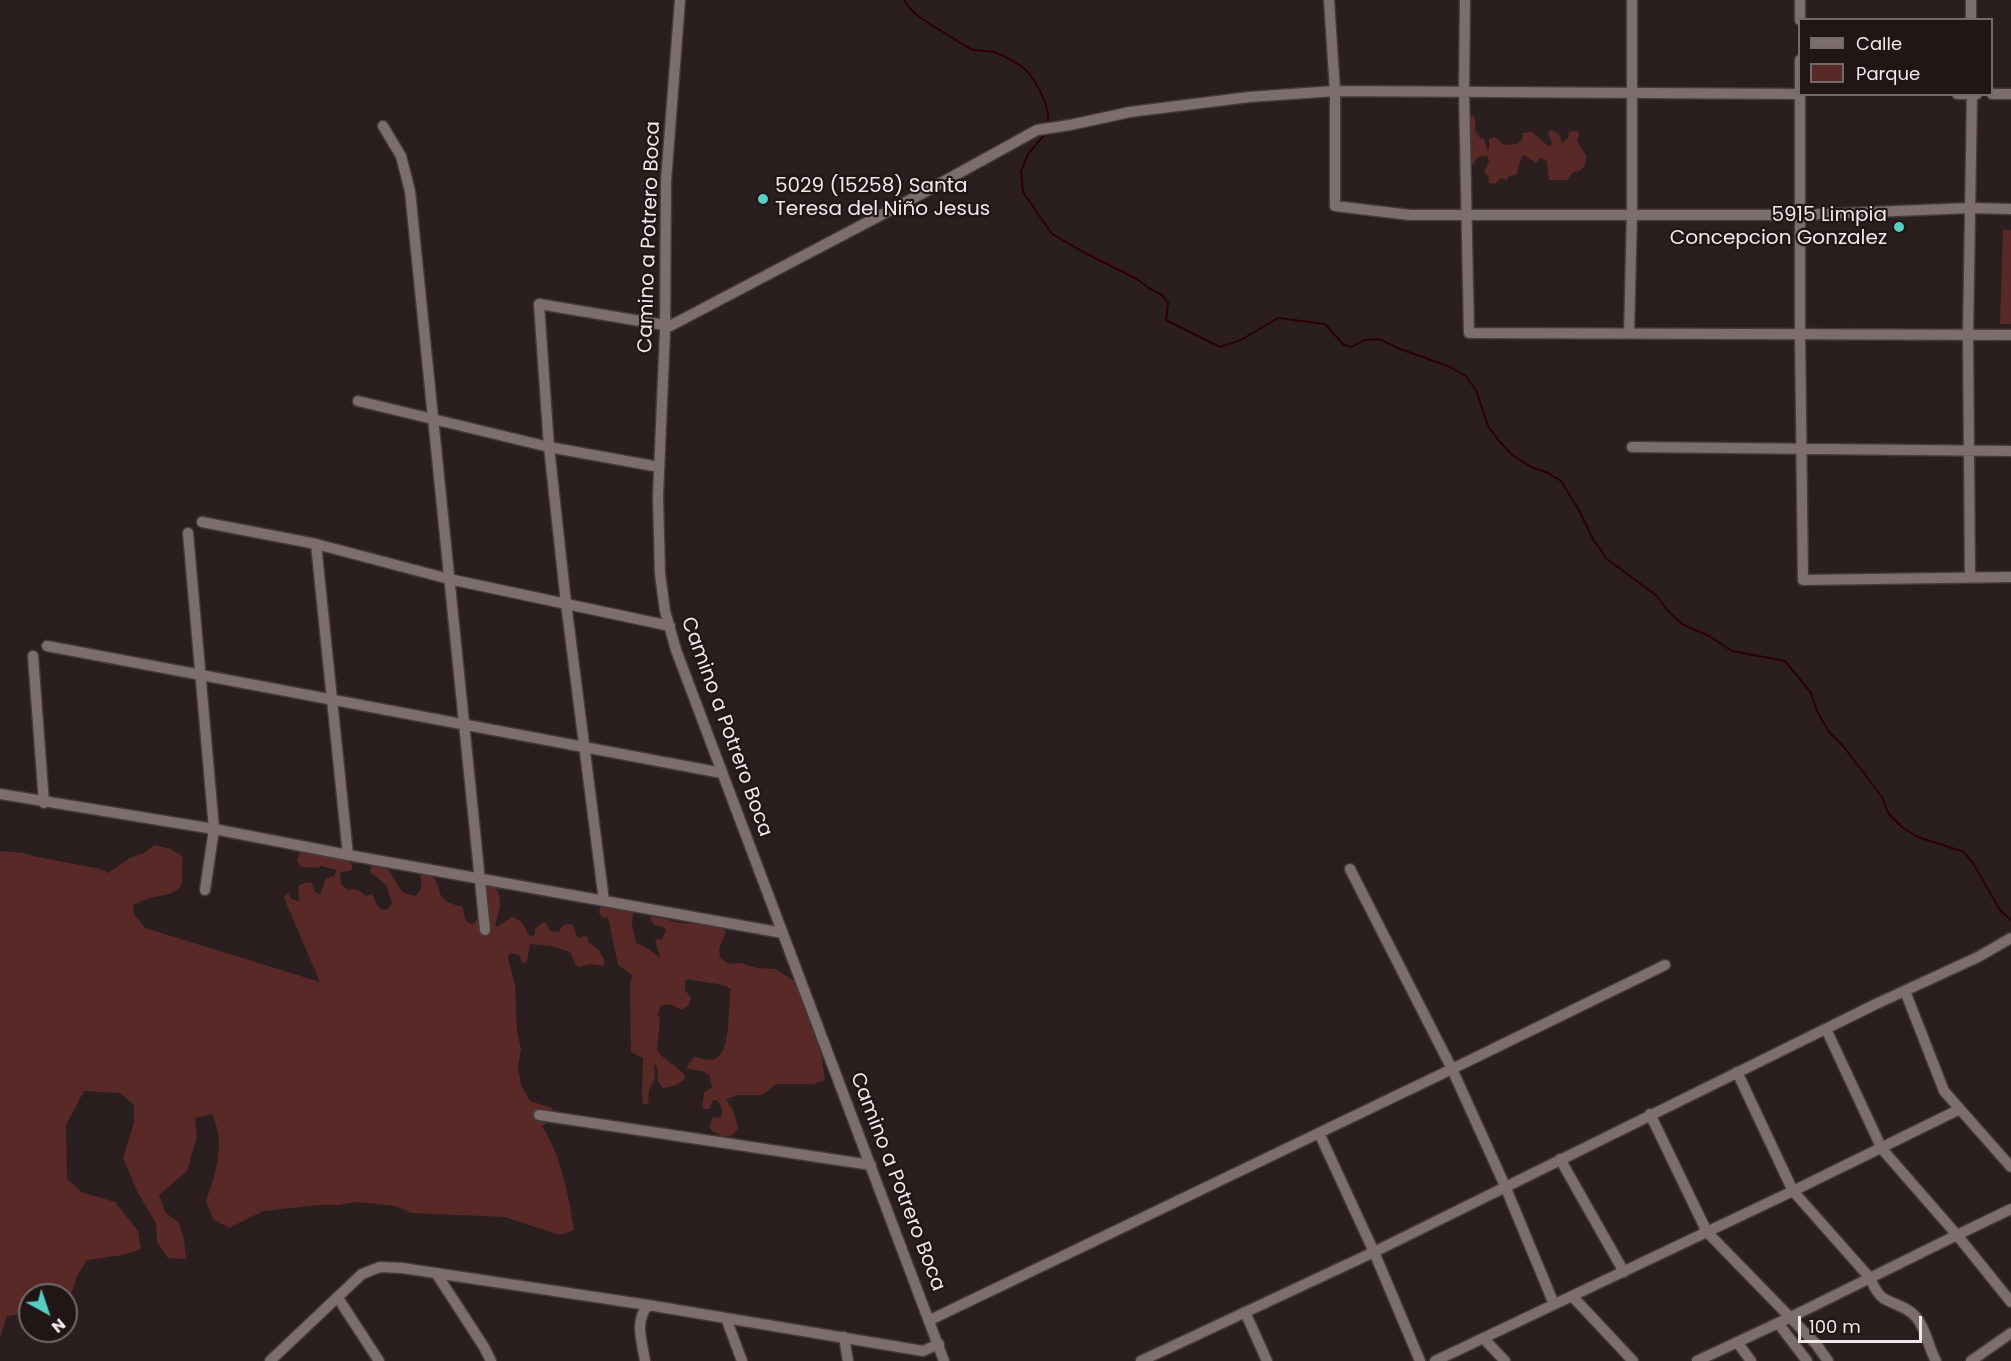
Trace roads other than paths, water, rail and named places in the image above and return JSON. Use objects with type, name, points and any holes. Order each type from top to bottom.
[{"type":"street","name":"Camino a Potrero Boca","points":[[680,0],[666,181],[665,326],[658,496],[660,574],[670,626],[676,650],[944,1361]]},
{"type":"street","points":[[1329,0],[1335,91],[1335,206],[1410,215],[1632,213],[1799,215],[1970,208],[2011,209]]},
{"type":"street","points":[[1465,0],[1464,92],[1469,333],[2011,335]]},
{"type":"street","points":[[1629,333],[1632,213],[1632,0]]},
{"type":"street","points":[[1800,0],[1800,18]]},
{"type":"street","points":[[1971,0],[1971,18]]},
{"type":"street","points":[[604,901],[583,746],[549,447],[539,304],[665,326],[688,318],[921,195],[1026,135],[1130,112],[1249,97],[1335,91],[1798,94]]},
{"type":"street","points":[[1993,94],[2011,94]]},
{"type":"street","points":[[1799,96],[1803,580],[2011,577]]},
{"type":"street","points":[[1970,578],[1968,334],[1975,96]]},
{"type":"street","points":[[383,126],[401,156],[410,191],[485,930]]},
{"type":"street","points":[[358,401],[549,447],[659,467]]},
{"type":"street","points":[[1632,447],[2011,451]]},
{"type":"street","points":[[202,522],[316,544],[449,579],[670,626]]},
{"type":"street","points":[[188,533],[213,829],[205,890]]},
{"type":"street","points":[[316,544],[348,855]]},
{"type":"street","points":[[46,646],[723,773]]},
{"type":"street","points":[[33,656],[45,802]]},
{"type":"street","points":[[0,794],[213,829],[783,933]]},
{"type":"street","points":[[1350,869],[1452,1070],[1505,1186],[1554,1304]]},
{"type":"street","points":[[1141,1361],[1374,1252],[1650,1114],[1978,957],[2011,938]]},
{"type":"street","points":[[930,1320],[1452,1070],[1665,965]]},
{"type":"street","points":[[1905,991],[1938,1072],[1942,1088],[2011,1167]]},
{"type":"street","points":[[1826,1029],[1882,1149],[1957,1235],[2011,1302]]},
{"type":"street","points":[[1737,1072],[1793,1191],[1870,1278],[1878,1293],[1883,1298],[1910,1310],[1916,1317],[1924,1329],[1936,1361]]},
{"type":"street","points":[[1435,1361],[1882,1149],[1960,1109]]},
{"type":"street","points":[[1650,1114],[1707,1232],[1791,1317],[1828,1361]]},
{"type":"street","points":[[539,1115],[871,1165]]},
{"type":"street","points":[[1319,1133],[1374,1252],[1420,1361]]},
{"type":"street","points":[[1560,1159],[1624,1272]]},
{"type":"street","points":[[1697,1361],[2011,1209]]},
{"type":"street","points":[[270,1361],[362,1275],[380,1267],[402,1268],[648,1305],[923,1351],[939,1344]]},
{"type":"street","points":[[436,1273],[491,1361]]},
{"type":"street","points":[[1572,1296],[1633,1361]]},
{"type":"street","points":[[338,1298],[379,1361]]},
{"type":"street","points":[[645,1361],[639,1327],[640,1314],[648,1305]]},
{"type":"street","points":[[1245,1312],[1267,1361]]},
{"type":"street","points":[[726,1318],[742,1361]]},
{"type":"street","points":[[1778,1323],[1807,1361]]},
{"type":"street","points":[[1971,1361],[2011,1333]]},
{"type":"street","points":[[844,1337],[848,1361]]},
{"type":"street","points":[[1484,1339],[1505,1361]]},
{"type":"street","points":[[1737,1342],[1750,1361]]},
{"type":"waterway","points":[[904,0],[922,19],[964,45],[974,50],[994,52],[1024,69],[1035,81],[1043,98],[1048,125]]},
{"type":"waterway","points":[[1046,133],[1028,154],[1021,171],[1023,192],[1052,234],[1137,279],[1162,295],[1168,303],[1166,320],[1220,347],[1241,340],[1278,318],[1325,324],[1344,345],[1352,347],[1364,340],[1379,339],[1448,366],[1466,376],[1476,390],[1488,426],[1500,442],[1511,454],[1531,467],[1561,481],[1593,539],[1607,559],[1657,596],[1682,624],[1709,636],[1732,651],[1785,661],[1811,693],[1818,713],[1829,732],[1844,747],[1882,797],[1888,813],[1903,828],[1918,837],[1964,852],[1973,863],[2000,910],[2011,920]]},
{"type":"place","name":"5029 (15258) Santa Teresa del Niño Jesus","points":[[763,199]]},
{"type":"place","name":"5915 Limpia Concepcion Gonzalez","points":[[1899,227]]}]
